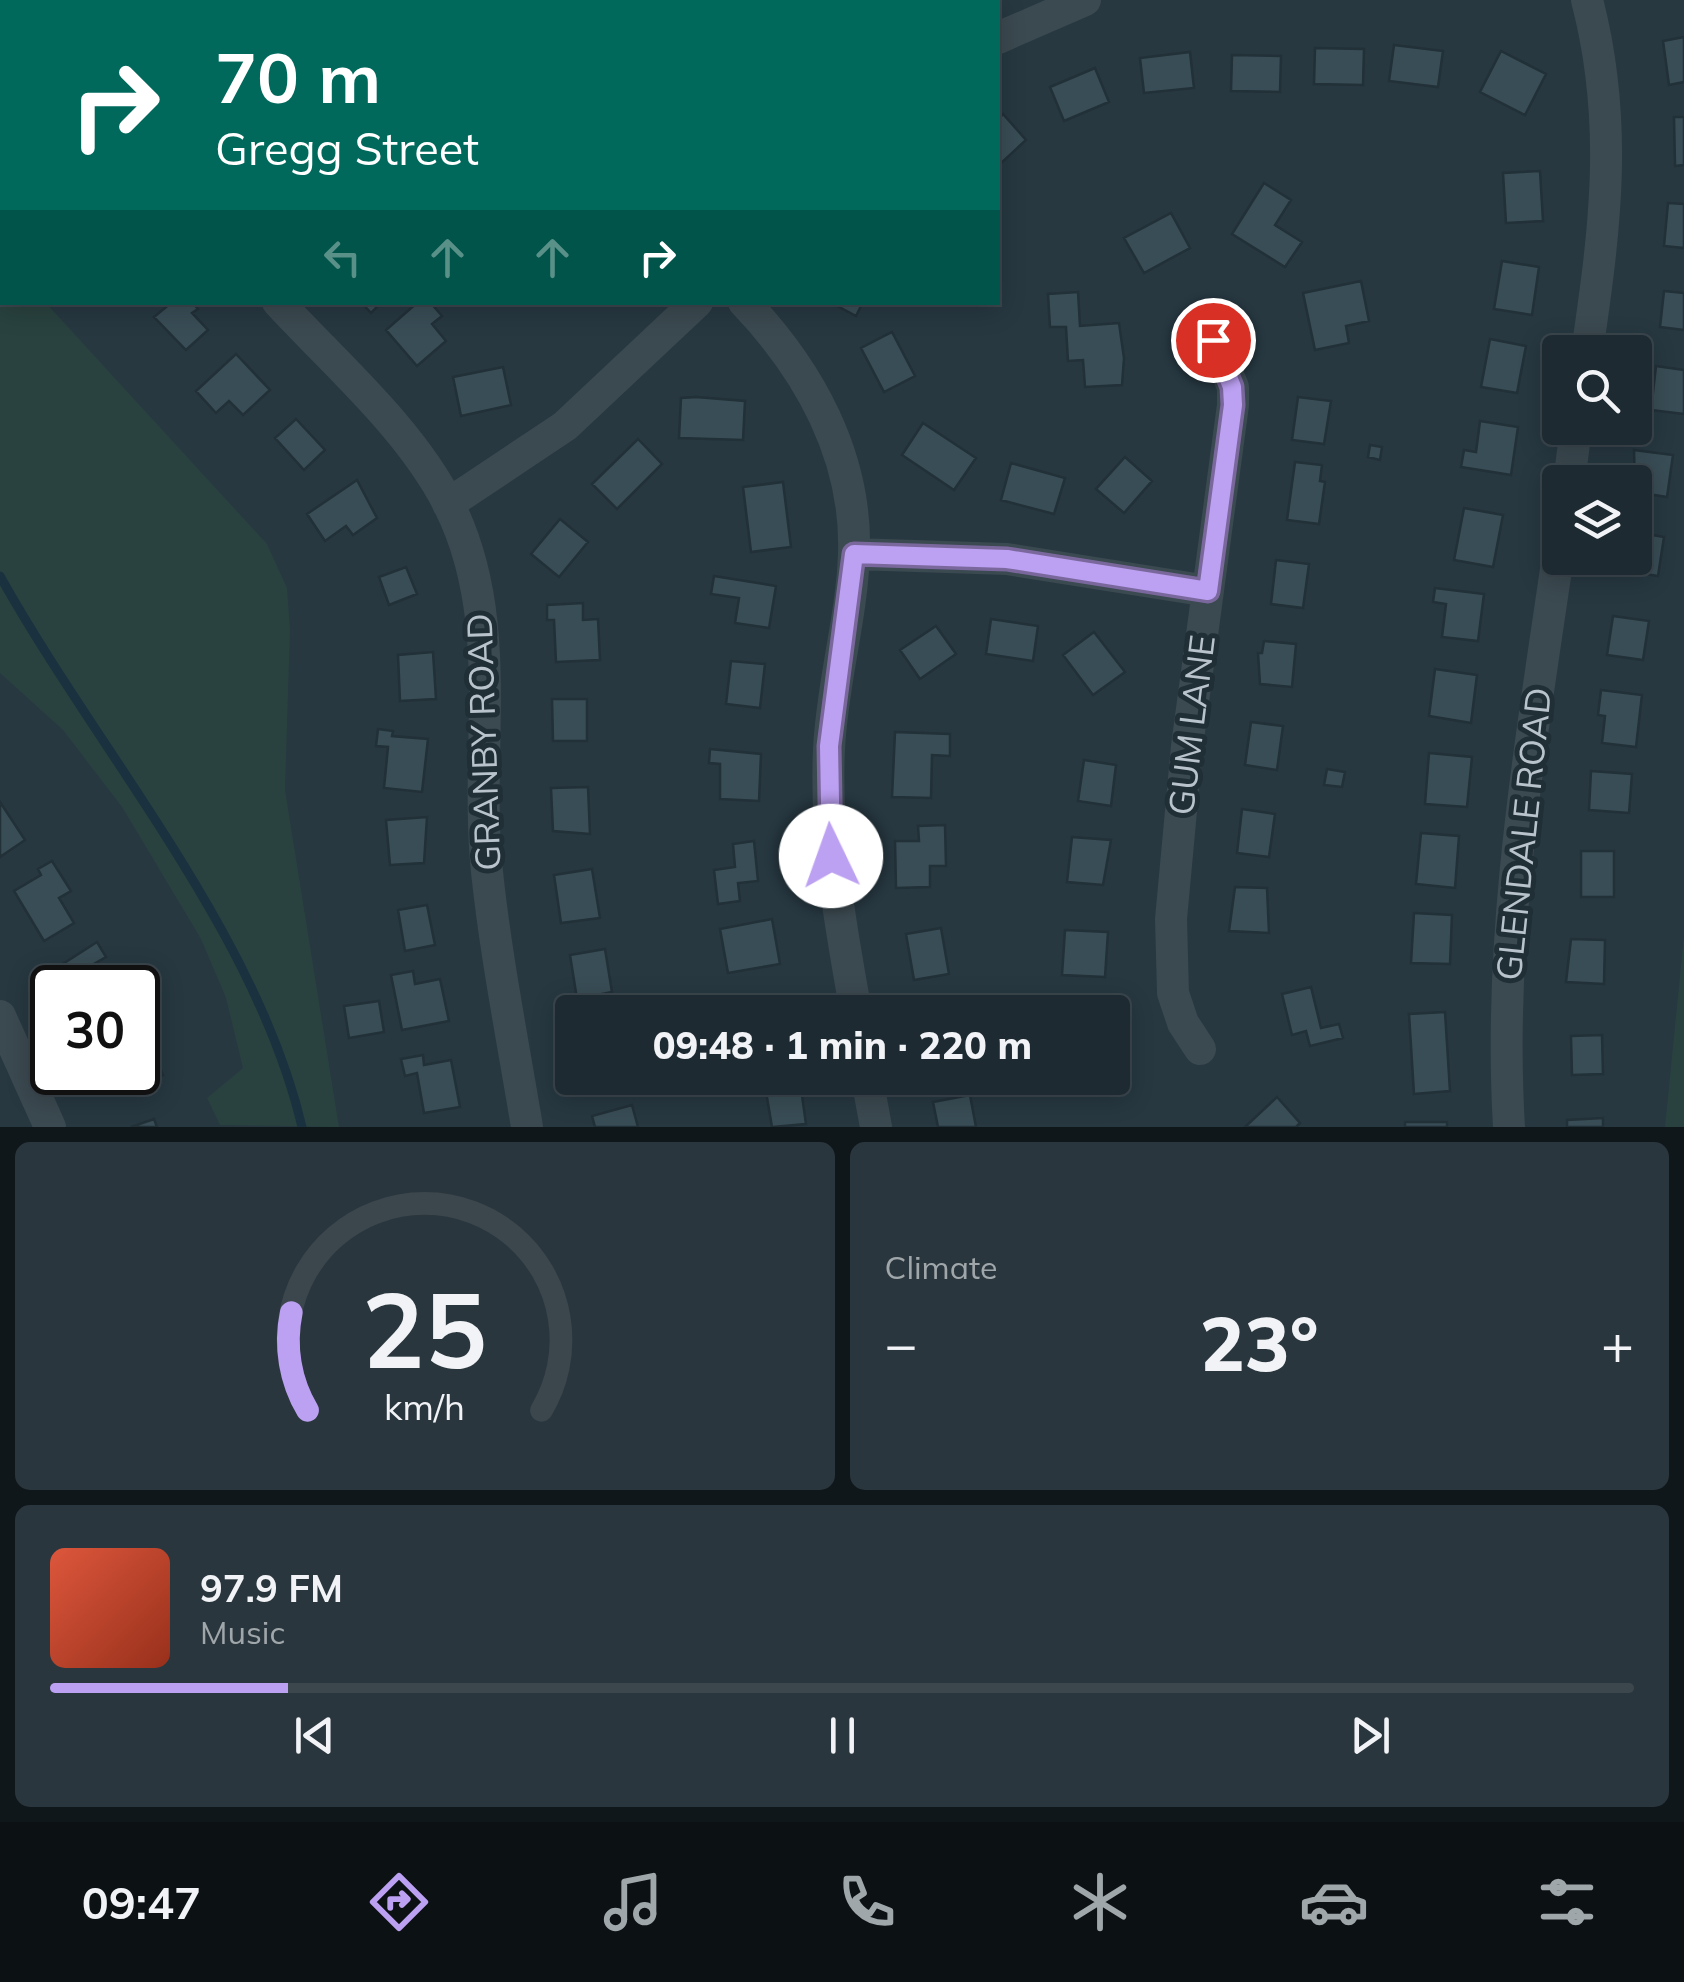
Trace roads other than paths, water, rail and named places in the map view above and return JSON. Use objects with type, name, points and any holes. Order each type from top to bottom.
[{"type":"street","points":[[1000,37],[1086,0]]},
{"type":"street","points":[[1587,0],[1604,78],[1609,137],[1603,244],[1590,335]]},
{"type":"street","name":"GRANBY ROAD","points":[[281,305],[382,414],[448,504],[472,570],[483,628],[487,687],[483,804],[487,872],[527,1127]]},
{"type":"street","points":[[448,504],[565,426],[694,305]]},
{"type":"street","points":[[747,305],[798,365],[821,406],[848,484],[854,554],[832,715],[828,826],[853,995]]},
{"type":"street","name":"GUM LANE","points":[[1200,1049],[1183,1023],[1173,993],[1171,919],[1233,405],[1232,387],[1213,340]]},
{"type":"street","points":[[854,554],[1007,559],[1208,591]]},
{"type":"street","name":"GLENDALE ROAD","points":[[1509,1127],[1505,1002],[1510,908],[1555,575]]},
{"type":"street","points":[[0,1016],[50,1127]]},
{"type":"street","points":[[870,1095],[876,1127]]},
{"type":"waterway","points":[[0,576],[212,912],[280,1054],[302,1127]]}]
